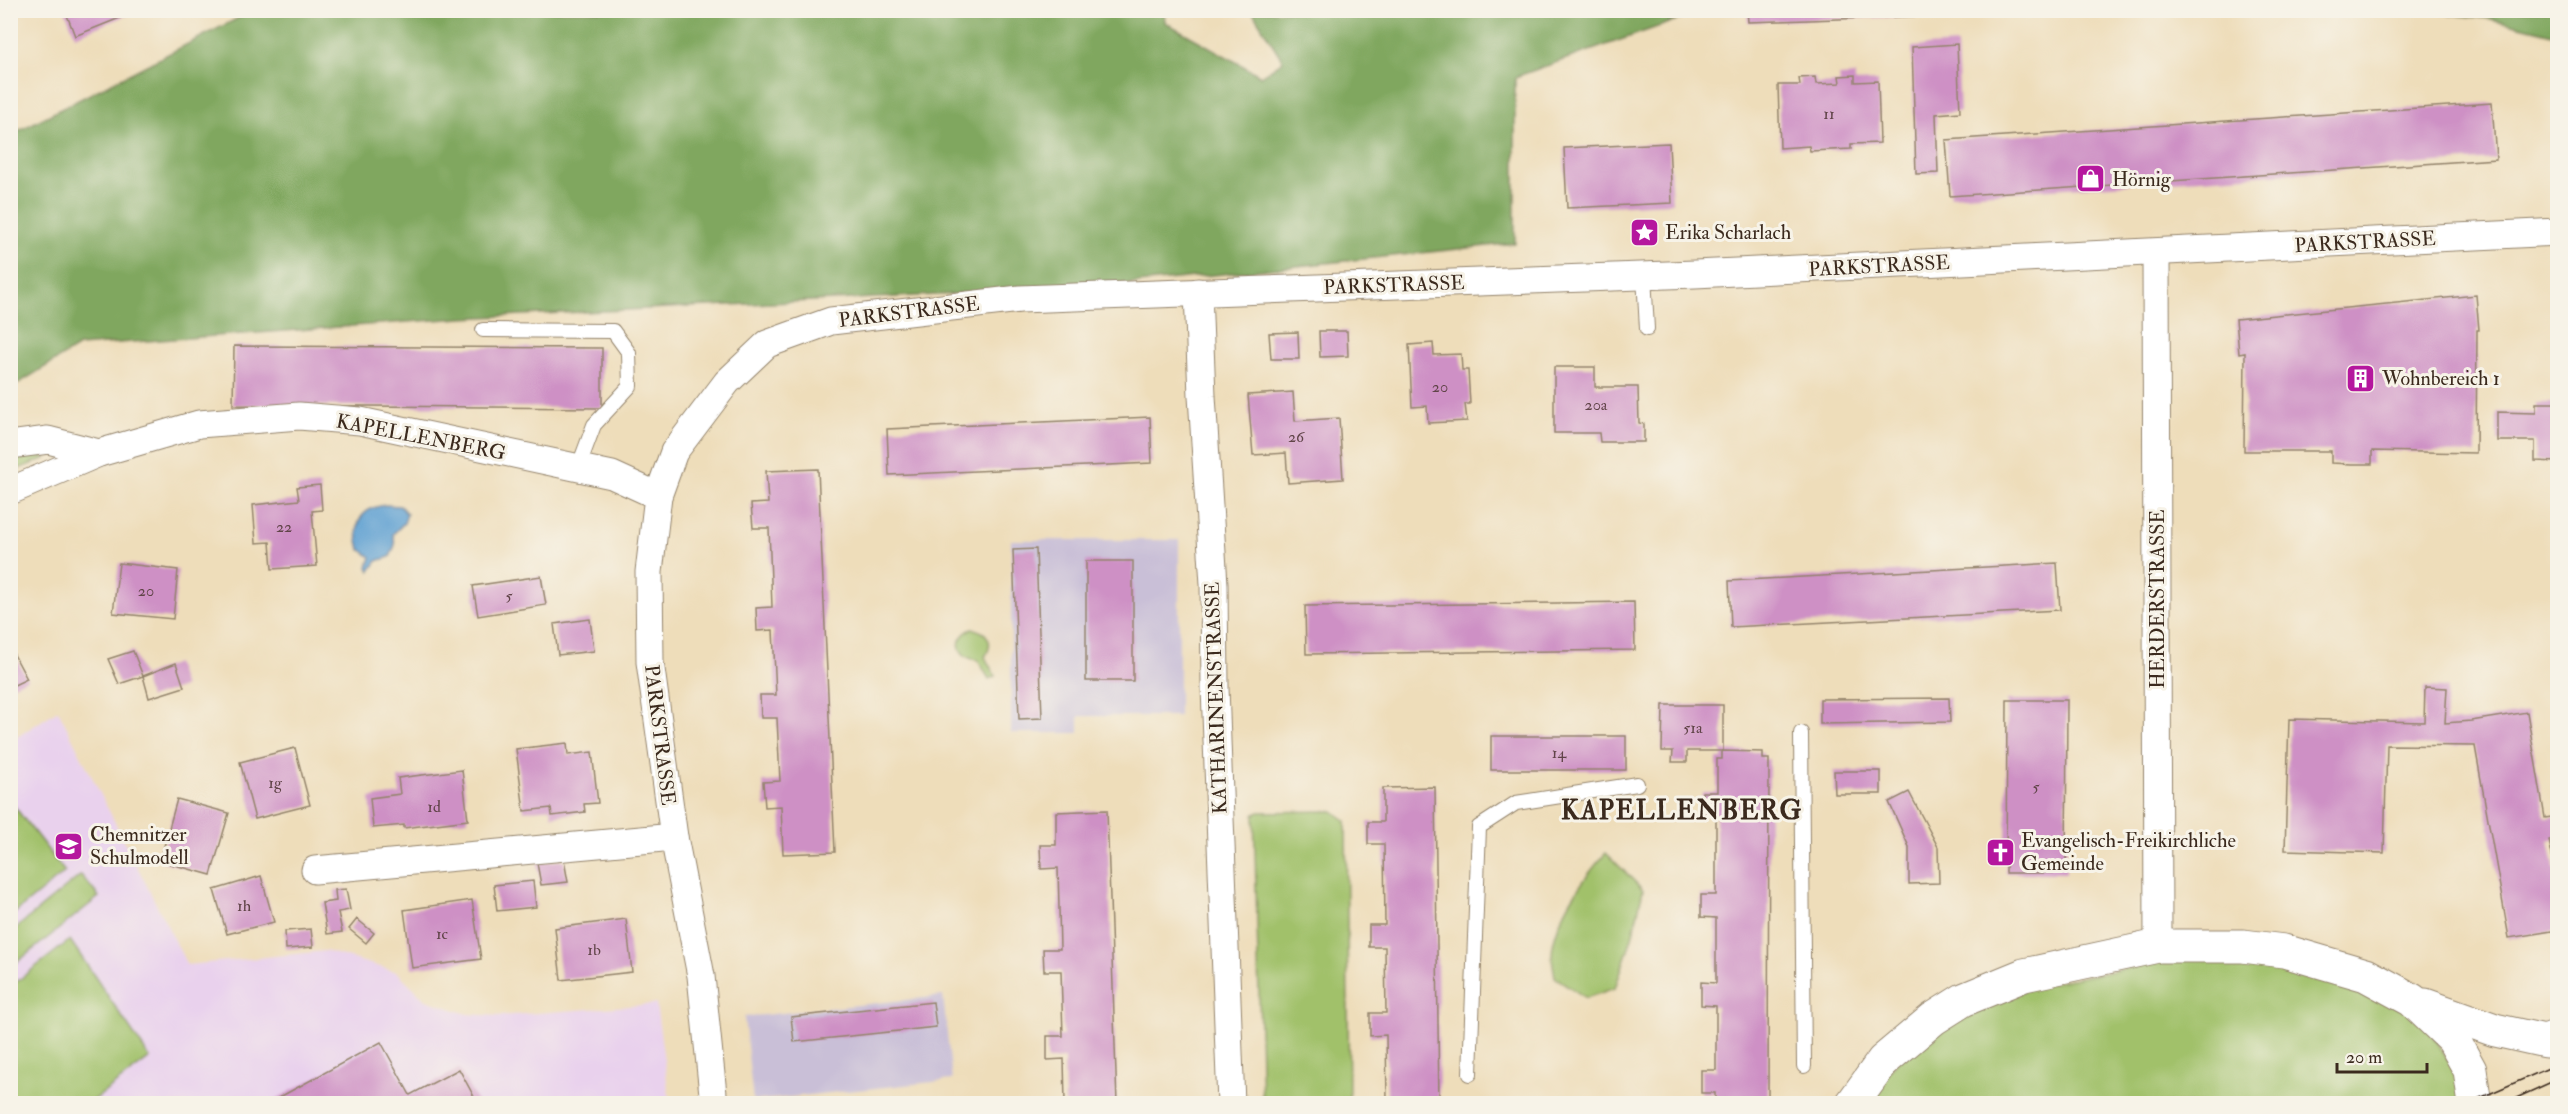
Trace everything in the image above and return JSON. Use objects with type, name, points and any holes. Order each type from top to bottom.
[{"type":"main road","points":[[1852,1104],[1883,1061],[1933,1019],[1964,1000],[2024,975],[2158,946],[2243,946],[2284,951],[2366,975],[2412,1000],[2494,1030],[2545,1041],[2558,1036]]},
{"type":"main road","points":[[2412,1000],[2453,1039],[2470,1070],[2475,1104]]},
{"type":"street","name":"PARKSTRASSE","points":[[714,1104],[700,976],[674,837],[650,662],[650,572],[658,496],[674,452],[727,382],[767,344],[831,321],[1020,299],[1644,276],[2558,232]]},
{"type":"street","name":"HERDERSTRASSE","points":[[2156,253],[2158,946]]},
{"type":"street","name":"KATHARINENSTRASSE","points":[[1198,292],[1214,584],[1215,688],[1231,1104]]},
{"type":"street","name":"KAPELLENBERG","points":[[10,491],[99,453],[199,424],[300,416],[360,421],[612,475],[658,496]]},
{"type":"street","points":[[10,445],[48,440],[99,453]]},
{"type":"street","points":[[315,870],[674,837]]},
{"type":"lane","points":[[1644,276],[1647,329]]},
{"type":"lane","points":[[483,330],[613,331],[629,353],[630,386],[594,425],[578,468]]},
{"type":"lane","points":[[1801,733],[1804,1066]]},
{"type":"lane","points":[[1470,1074],[1479,827],[1516,803],[1637,784]]},
{"type":"shaded area","points":[[1011,540],[1179,540],[1179,716],[1079,716],[1079,733],[1011,733]]},
{"type":"shaded area","name":"Chemnitzer Schulmodell","points":[[58,710],[187,965],[326,951],[397,972],[426,1000],[467,1014],[499,1016],[656,1004],[670,1103],[11,1104],[11,741]]},
{"type":"shaded area","points":[[943,996],[952,1080],[753,1101],[744,1017]]},
{"type":"green space","points":[[252,11],[1164,11],[1165,22],[1261,76],[1283,61],[1252,11],[1703,11],[1515,77],[1515,243],[1101,287],[462,318],[79,346],[11,388],[10,135]]},
{"type":"green space","points":[[2421,11],[2557,11],[2557,35],[2491,19]]},
{"type":"green space","points":[[30,448],[46,458],[11,472],[11,452]]},
{"type":"green space","points":[[972,629],[982,632],[988,638],[989,647],[985,657],[995,676],[989,679],[978,660],[965,656],[960,647],[962,637]]},
{"type":"green space","points":[[11,802],[65,872],[10,916]]},
{"type":"green space","points":[[1333,811],[1346,821],[1349,1103],[1262,1103],[1254,815],[1259,812]]},
{"type":"green space","points":[[1606,853],[1643,890],[1632,938],[1615,988],[1586,998],[1555,977],[1552,954],[1558,927],[1564,913],[1589,874]]},
{"type":"green space","points":[[81,875],[99,897],[11,967],[11,932]]},
{"type":"green space","points":[[70,940],[150,1058],[90,1103],[11,1103],[11,986]]},
{"type":"green space","points":[[2243,946],[2412,1000],[2475,1104],[1852,1104],[1963,1000]]},
{"type":"water","points":[[385,505],[400,506],[407,514],[404,523],[393,534],[395,545],[390,557],[377,561],[370,571],[368,567],[371,557],[360,549],[358,525],[360,519],[369,510]]},
{"type":"building","points":[[65,10],[131,10],[132,13],[75,36]]},
{"type":"building","points":[[1747,10],[1987,10],[1987,14],[1748,22]]},
{"type":"building","points":[[1957,44],[1960,112],[1936,114],[1938,173],[1916,174],[1912,47]]},
{"type":"building","points":[[1855,75],[1855,82],[1878,81],[1880,143],[1851,144],[1851,149],[1810,151],[1809,146],[1780,148],[1778,85],[1800,85],[1799,78],[1815,77],[1816,84],[1840,83],[1839,76]]},
{"type":"building","points":[[2492,103],[2496,159],[1950,196],[1946,140]]},
{"type":"building","points":[[1669,143],[1672,203],[1567,208],[1564,148]]},
{"type":"building","name":"Wohnbereich 1","points":[[2476,295],[2479,330],[2477,330],[2476,453],[2372,451],[2372,464],[2352,464],[2331,463],[2331,451],[2244,451],[2245,353],[2239,354],[2236,319]]},
{"type":"building","points":[[1319,331],[1347,331],[1348,356],[1320,357]]},
{"type":"building","points":[[1298,332],[1299,359],[1271,359],[1269,333]]},
{"type":"building","points":[[1433,343],[1434,355],[1461,354],[1462,370],[1468,370],[1470,404],[1465,404],[1467,421],[1428,423],[1427,406],[1412,407],[1409,345]]},
{"type":"building","points":[[234,346],[602,348],[602,408],[233,405]]},
{"type":"building","points":[[1554,367],[1595,367],[1595,387],[1638,387],[1639,423],[1644,424],[1644,442],[1600,442],[1599,433],[1554,433]]},
{"type":"building","points":[[1293,392],[1295,421],[1339,418],[1343,479],[1288,483],[1286,453],[1253,455],[1248,395]]},
{"type":"building","points":[[2536,403],[2558,403],[2558,462],[2535,461],[2535,441],[2497,441],[2497,412],[2536,413]]},
{"type":"building","points":[[1150,417],[1152,463],[889,475],[887,429]]},
{"type":"building","points":[[818,469],[835,852],[783,854],[781,806],[765,807],[763,782],[780,781],[777,718],[761,718],[760,695],[776,695],[773,630],[757,631],[756,608],[772,607],[769,528],[753,528],[751,504],[768,503],[766,471]]},
{"type":"building","points":[[320,485],[322,510],[312,511],[317,566],[272,569],[270,542],[256,543],[253,505],[299,500],[297,487]]},
{"type":"building","points":[[1036,549],[1042,718],[1019,719],[1013,550]]},
{"type":"building","points":[[1086,561],[1133,561],[1133,681],[1086,681]]},
{"type":"building","points":[[119,563],[178,570],[173,619],[113,613]]},
{"type":"building","points":[[2057,563],[2060,610],[1731,627],[1729,581]]},
{"type":"building","points":[[541,576],[546,605],[478,616],[473,586]]},
{"type":"building","points":[[1634,602],[1635,650],[1306,654],[1305,606]]},
{"type":"building","points":[[590,619],[594,651],[558,655],[554,624]]},
{"type":"building","points":[[10,647],[27,679],[10,687]]},
{"type":"building","points":[[133,651],[143,676],[119,684],[108,659]]},
{"type":"building","points":[[176,663],[184,687],[149,698],[143,676]]},
{"type":"building","points":[[2425,687],[2447,688],[2445,723],[2527,712],[2545,818],[2558,816],[2558,838],[2549,840],[2558,885],[2558,930],[2509,938],[2475,746],[2387,745],[2384,853],[2285,850],[2289,719],[2424,722]]},
{"type":"building","points":[[1949,698],[1950,722],[1820,724],[1820,699]]},
{"type":"building","points":[[2007,700],[2067,700],[2066,873],[2006,873]]},
{"type":"building","points":[[1663,705],[1723,705],[1723,751],[1687,751],[1687,762],[1672,762],[1673,751],[1662,751]]},
{"type":"building","points":[[1491,736],[1626,736],[1626,770],[1491,770]]},
{"type":"building","points":[[567,743],[568,755],[592,752],[598,803],[584,804],[585,812],[552,816],[551,808],[524,811],[516,749]]},
{"type":"building","points":[[295,748],[310,805],[255,819],[240,762]]},
{"type":"building","points":[[1722,751],[1763,752],[1763,759],[1769,759],[1768,1104],[1715,1104],[1715,1093],[1701,1093],[1701,1070],[1716,1070],[1716,1006],[1701,1005],[1701,982],[1716,983],[1716,918],[1701,917],[1701,895],[1716,895],[1716,814],[1702,814],[1702,792],[1717,792],[1717,759],[1722,759]]},
{"type":"building","points":[[462,770],[468,820],[404,828],[404,825],[373,828],[370,798],[400,794],[398,778]]},
{"type":"building","points":[[1834,771],[1881,771],[1881,794],[1835,794]]},
{"type":"building","points":[[1435,787],[1439,1104],[1371,1104],[1371,1101],[1387,1100],[1386,1035],[1370,1036],[1370,1013],[1386,1013],[1385,947],[1369,947],[1369,925],[1385,925],[1384,844],[1368,844],[1368,822],[1383,822],[1383,788]]},
{"type":"building","points":[[1909,792],[1938,847],[1939,883],[1909,884],[1909,847],[1889,802]]},
{"type":"building","points":[[177,799],[229,813],[211,875],[160,861]]},
{"type":"building","points":[[1107,810],[1117,1104],[1065,1104],[1064,1059],[1047,1060],[1047,1036],[1063,1036],[1061,971],[1044,971],[1043,949],[1060,949],[1058,868],[1041,869],[1040,845],[1056,845],[1056,812]]},
{"type":"building","points":[[564,860],[568,882],[541,885],[537,863]]},
{"type":"building","points":[[261,876],[274,922],[227,934],[214,890]]},
{"type":"building","points":[[533,881],[536,907],[497,911],[494,885]]},
{"type":"building","points":[[346,889],[350,910],[338,912],[342,932],[327,934],[322,903],[336,901],[335,890]]},
{"type":"building","points":[[472,900],[481,959],[412,968],[404,910]]},
{"type":"building","points":[[357,919],[374,933],[366,943],[349,929]]},
{"type":"building","points":[[626,919],[632,972],[561,980],[555,928]]},
{"type":"building","points":[[311,929],[313,947],[286,949],[285,931]]},
{"type":"building","points":[[933,1002],[936,1027],[794,1042],[791,1017]]},
{"type":"building","points":[[381,1042],[410,1095],[459,1069],[478,1104],[267,1104]]},
{"type":"tram line","points":[[2466,1104],[2558,1064]]},
{"type":"tram line","points":[[2503,1104],[2558,1079]]},
{"type":"place","name":"Hörnig","points":[[2091,179]]},
{"type":"place","name":"Erika Scharlach","points":[[1644,232]]},
{"type":"place","name":"Wohnbereich 1","points":[[2361,378]]},
{"type":"place","name":"Chemnitzer Schulmodell","points":[[69,846]]},
{"type":"place","name":"Evangelisch-Freikirchliche Gemeinde","points":[[2000,852]]},
{"type":"district","name":"KAPELLENBERG","points":[[1682,811]]}]
